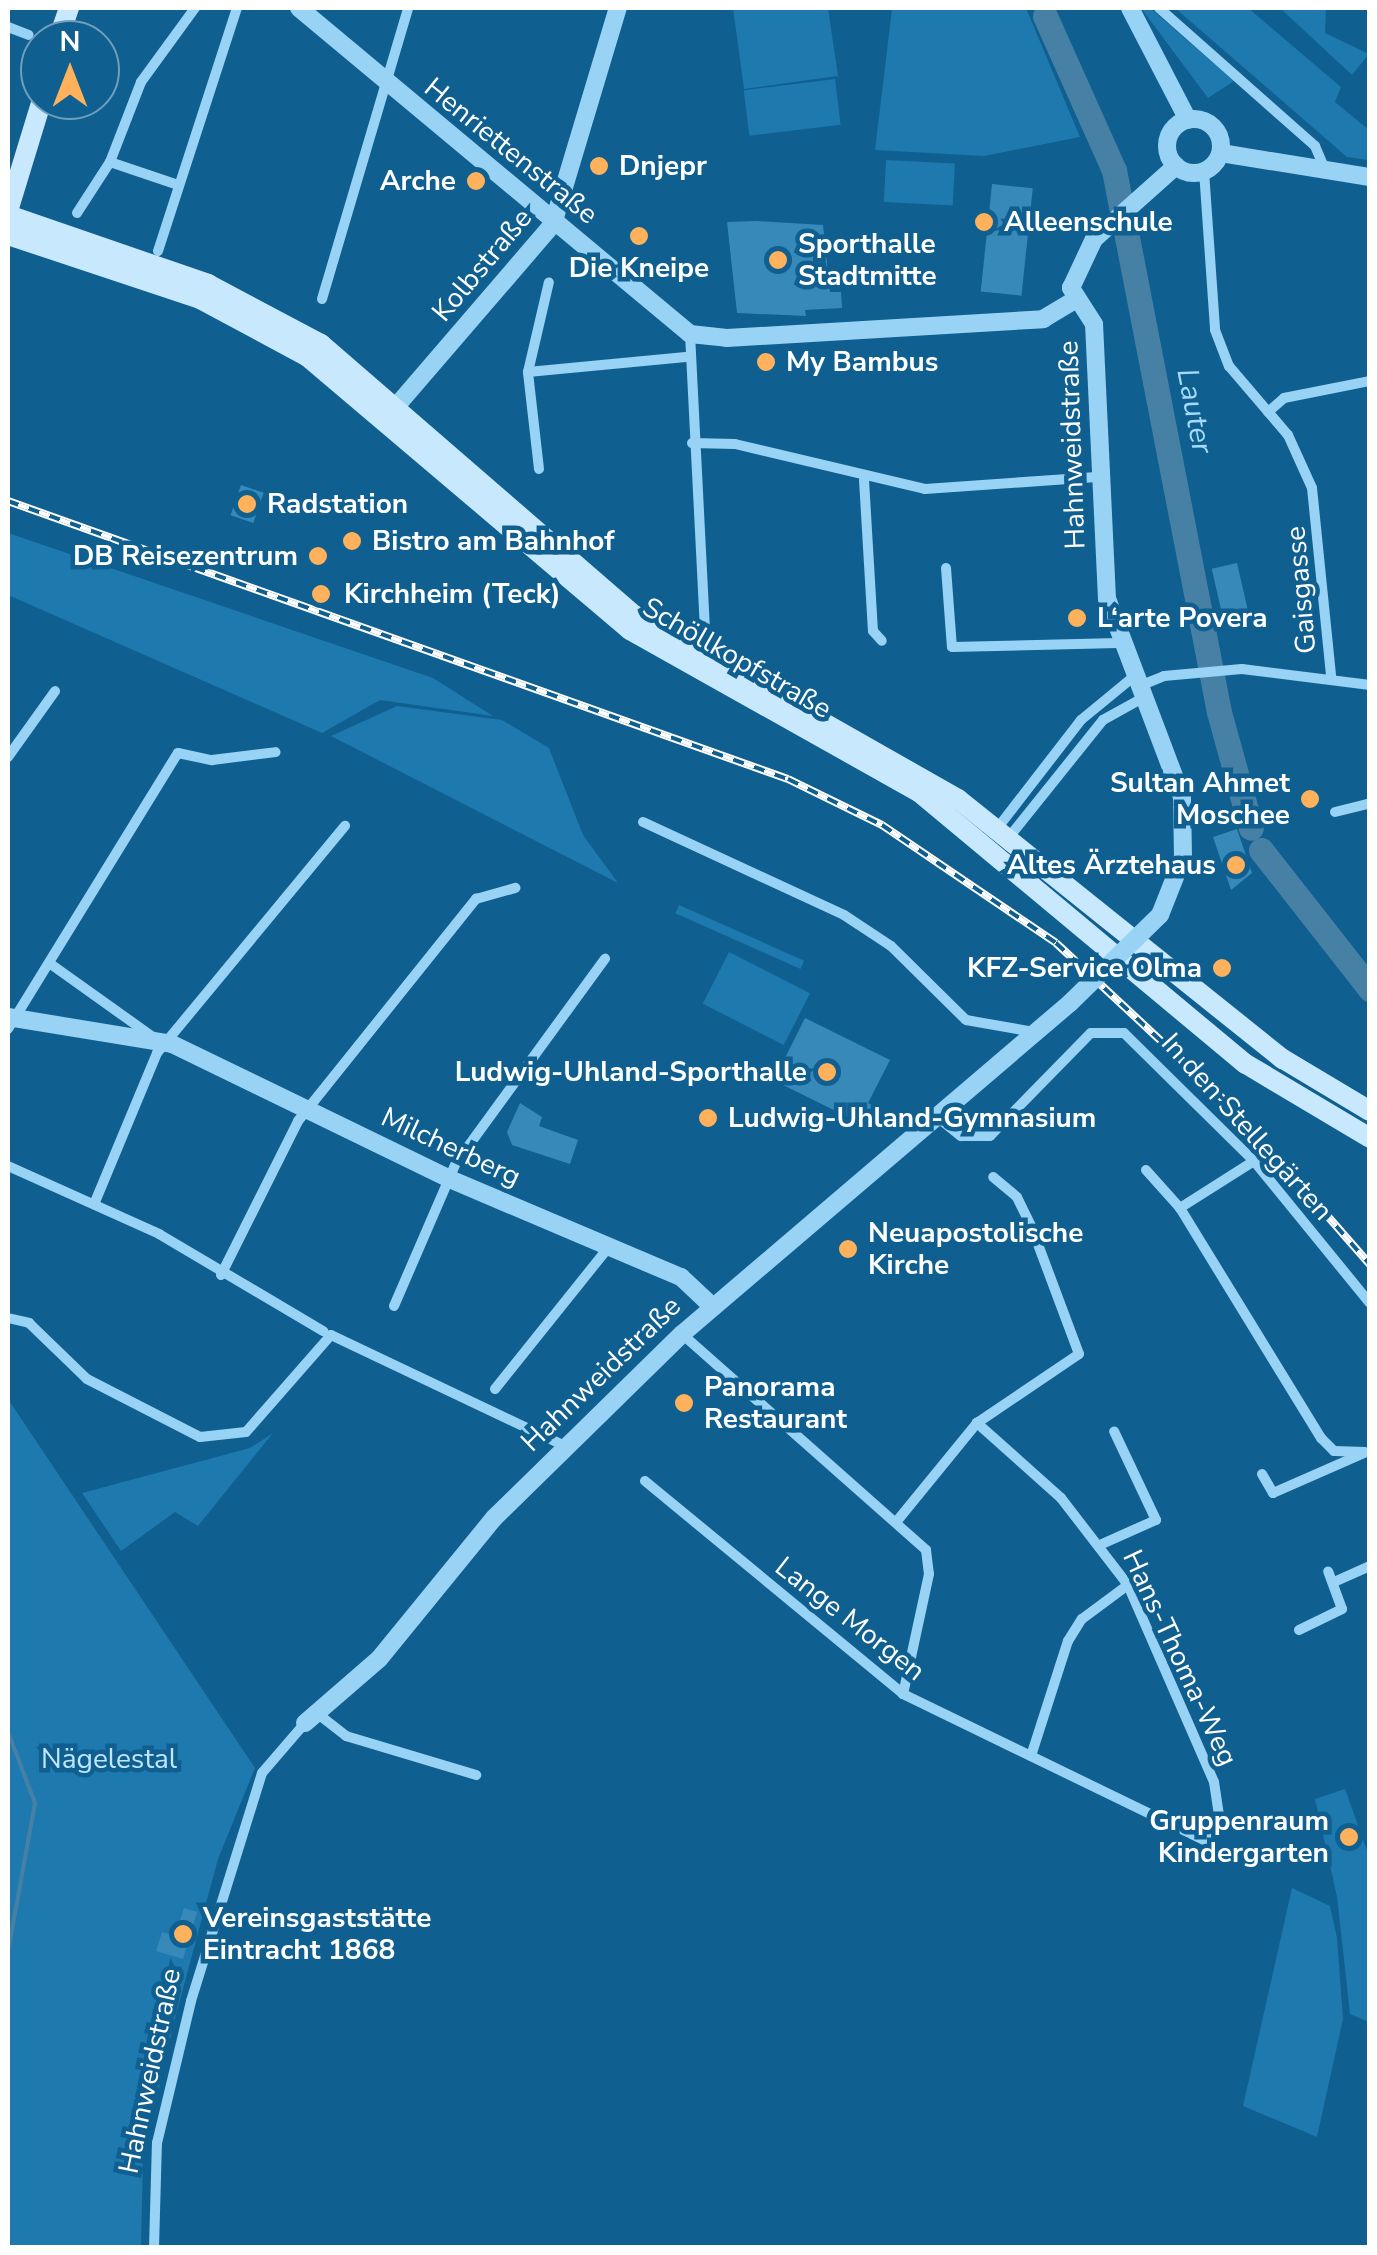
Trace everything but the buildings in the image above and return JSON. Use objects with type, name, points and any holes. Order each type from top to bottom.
[{"type":"main road","points":[[8,213],[36,120]]},
{"type":"main road","name":"Schöllkopfstraße","points":[[8,213],[239,299],[321,344],[397,404],[634,615],[910,768],[1221,1012],[1370,1111]]},
{"type":"main road","name":"Schöllkopfstraße","points":[[8,235],[246,321],[308,357],[630,630],[1000,836],[1246,1064],[1370,1138]]},
{"type":"street","points":[[78,214],[110,162],[141,82],[195,8]]},
{"type":"street","points":[[158,251],[237,8]]},
{"type":"street","name":"Henriettenstraße","points":[[298,8],[553,224],[690,334]]},
{"type":"street","points":[[322,299],[408,8]]},
{"type":"street","name":"Kolbstraße","points":[[383,421],[553,224],[618,8]]},
{"type":"street","points":[[1130,8],[1188,120]]},
{"type":"street","points":[[1160,8],[1315,146],[1326,174]]},
{"type":"street","points":[[1188,120],[1211,125],[1221,153]]},
{"type":"street","points":[[1176,166],[1168,140],[1188,120]]},
{"type":"street","points":[[1221,153],[1326,174],[1370,177]]},
{"type":"street","points":[[1176,166],[1204,172],[1221,153]]},
{"type":"street","points":[[110,162],[178,185]]},
{"type":"street","points":[[705,626],[692,442],[690,334],[727,338],[1044,319],[1076,299],[1070,288],[1084,254],[1113,221],[1176,166]]},
{"type":"street","name":"Gaisgasse","points":[[1204,172],[1215,330],[1229,366],[1268,412],[1312,488],[1331,675]]},
{"type":"street","points":[[539,470],[528,372],[549,282]]},
{"type":"street","name":"Hahnweidstraße","points":[[154,2248],[155,2156],[190,2001],[262,1774],[312,1718],[379,1658],[494,1518],[682,1334],[1070,1003],[1160,915],[1186,830],[1172,759],[1118,643],[1097,478],[1094,324],[1076,299]]},
{"type":"street","points":[[528,372],[688,357]]},
{"type":"street","points":[[1268,412],[1284,398],[1370,381]]},
{"type":"street","points":[[692,442],[735,444],[864,480],[925,489],[1097,478]]},
{"type":"street","points":[[864,480],[874,632],[882,641]]},
{"type":"street","points":[[946,568],[952,647],[1118,643]]},
{"type":"street","points":[[1000,836],[1081,720],[1136,688],[1224,670],[1331,675],[1370,685]]},
{"type":"street","points":[[1000,836],[1136,688]]},
{"type":"street","points":[[8,758],[55,692]]},
{"type":"street","points":[[10,1021],[52,965],[178,753],[212,760],[276,752]]},
{"type":"street","points":[[1335,812],[1370,804]]},
{"type":"street","points":[[642,822],[844,915],[891,946],[966,1020],[1035,1032]]},
{"type":"street","points":[[96,1202],[157,1053],[345,826]]},
{"type":"street","points":[[221,1275],[310,1111],[476,899],[514,888]]},
{"type":"street","points":[[394,1306],[456,1164],[605,959]]},
{"type":"street","name":"Milcherberg","points":[[52,965],[167,1044],[452,1180],[607,1249],[682,1277],[713,1307]]},
{"type":"street","name":"Milcherberg","points":[[10,1021],[167,1044]]},
{"type":"street","name":"In den Stellegärten","points":[[936,1116],[961,1136],[990,1136],[1077,1044],[1108,1030],[1139,1042],[1254,1162],[1370,1303]]},
{"type":"street","points":[[1180,1208],[1254,1162]]},
{"type":"street","points":[[8,1166],[70,1198],[96,1202],[323,1331]]},
{"type":"street","points":[[1146,1170],[1180,1208],[1321,1438],[1334,1450],[1368,1452]]},
{"type":"street","points":[[897,1521],[977,1423],[1079,1354],[1018,1197],[993,1176]]},
{"type":"street","points":[[494,1389],[607,1249]]},
{"type":"street","points":[[8,1318],[29,1323],[87,1379],[200,1437],[246,1432],[331,1335],[565,1446]]},
{"type":"street","points":[[682,1334],[926,1550],[929,1574],[903,1694]]},
{"type":"street","name":"Hans-Thoma-Weg","points":[[977,1423],[1102,1544],[1128,1585],[1214,1782],[1220,1822],[1208,1842]]},
{"type":"street","points":[[1102,1544],[1156,1520],[1114,1431]]},
{"type":"street","points":[[1262,1474],[1273,1493],[1368,1452]]},
{"type":"street","name":"Lange Morgen","points":[[644,1482],[903,1694],[1208,1842]]},
{"type":"street","points":[[1298,1630],[1342,1609],[1330,1576],[1370,1566]]},
{"type":"street","points":[[1032,1756],[1068,1640],[1082,1619],[1128,1585]]},
{"type":"street","points":[[312,1718],[346,1736],[476,1775]]},
{"type":"green space","points":[[733,8],[828,8],[838,76],[744,89]]},
{"type":"green space","points":[[1026,8],[1080,137],[984,156],[875,150],[892,9]]},
{"type":"green space","points":[[1141,8],[1150,8],[1234,81],[1208,98]]},
{"type":"green space","points":[[1175,8],[1248,8],[1341,87],[1335,102],[1369,130],[1369,160],[1347,157]]},
{"type":"green space","points":[[1280,8],[1326,8],[1325,33],[1369,54],[1352,75]]},
{"type":"green space","points":[[835,79],[841,125],[749,136],[744,90]]},
{"type":"green space","points":[[886,160],[955,164],[953,206],[884,202]]},
{"type":"green space","points":[[8,533],[433,678],[493,716],[380,700],[322,733],[8,595]]},
{"type":"green space","points":[[397,706],[502,720],[549,748],[583,835],[618,883],[331,736]]},
{"type":"green space","points":[[679,905],[804,961],[800,969],[675,913]]},
{"type":"green space","points":[[729,952],[810,993],[784,1045],[703,1004]]},
{"type":"green space","name":"Nägelestal","points":[[8,1399],[255,1768],[218,1859],[173,2026],[143,2162],[141,2247],[8,2247]]},
{"type":"green space","points":[[273,1433],[198,1526],[175,1512],[121,1551],[82,1493],[250,1448]]},
{"type":"green space","points":[[1345,1789],[1369,1856],[1369,2022],[1350,2014],[1337,1897],[1315,1799]]},
{"type":"green space","points":[[1292,1888],[1330,1906],[1337,1938],[1343,2019],[1317,2137],[1243,2106]]},
{"type":"waterway","name":"Lauter","points":[[1045,16],[1114,170],[1219,712],[1251,828]]},
{"type":"waterway","name":"Lauter","points":[[1261,850],[1370,989]]},
{"type":"waterway","points":[[8,1732],[35,1803],[8,1952]]},
{"type":"railway","points":[[8,501],[788,779],[882,825],[1056,943],[1235,1110],[1370,1265]]},
{"type":"place","name":"Dnjepr","points":[[599,166]]},
{"type":"place","name":"Arche","points":[[476,181]]},
{"type":"place","name":"Alleenschule","points":[[984,222]]},
{"type":"place","name":"Die Kneipe","points":[[639,236]]},
{"type":"place","name":"Sporthalle Stadtmitte","points":[[778,260]]},
{"type":"place","name":"My Bambus","points":[[766,362]]},
{"type":"place","name":"Radstation","points":[[247,504]]},
{"type":"place","name":"Bistro am Bahnhof","points":[[352,541]]},
{"type":"place","name":"DB Reisezentrum","points":[[318,556]]},
{"type":"place","name":"Kirchheim (Teck)","points":[[321,594]]},
{"type":"place","name":"L‘arte Povera","points":[[1077,618]]},
{"type":"place","name":"Sultan Ahmet Moschee","points":[[1310,799]]},
{"type":"place","name":"Altes Ärztehaus","points":[[1236,865]]},
{"type":"place","name":"KFZ-Service Olma","points":[[1222,968]]},
{"type":"place","name":"Ludwig-Uhland-Sporthalle","points":[[827,1072]]},
{"type":"place","name":"Ludwig-Uhland-Gymnasium","points":[[708,1118]]},
{"type":"place","name":"Neuapostolische Kirche","points":[[848,1249]]},
{"type":"place","name":"Panorama Restaurant","points":[[684,1403]]},
{"type":"place","name":"Gruppenraum Kindergarten","points":[[1349,1837]]},
{"type":"place","name":"Vereinsgaststätte Eintracht 1868","points":[[183,1934]]}]
